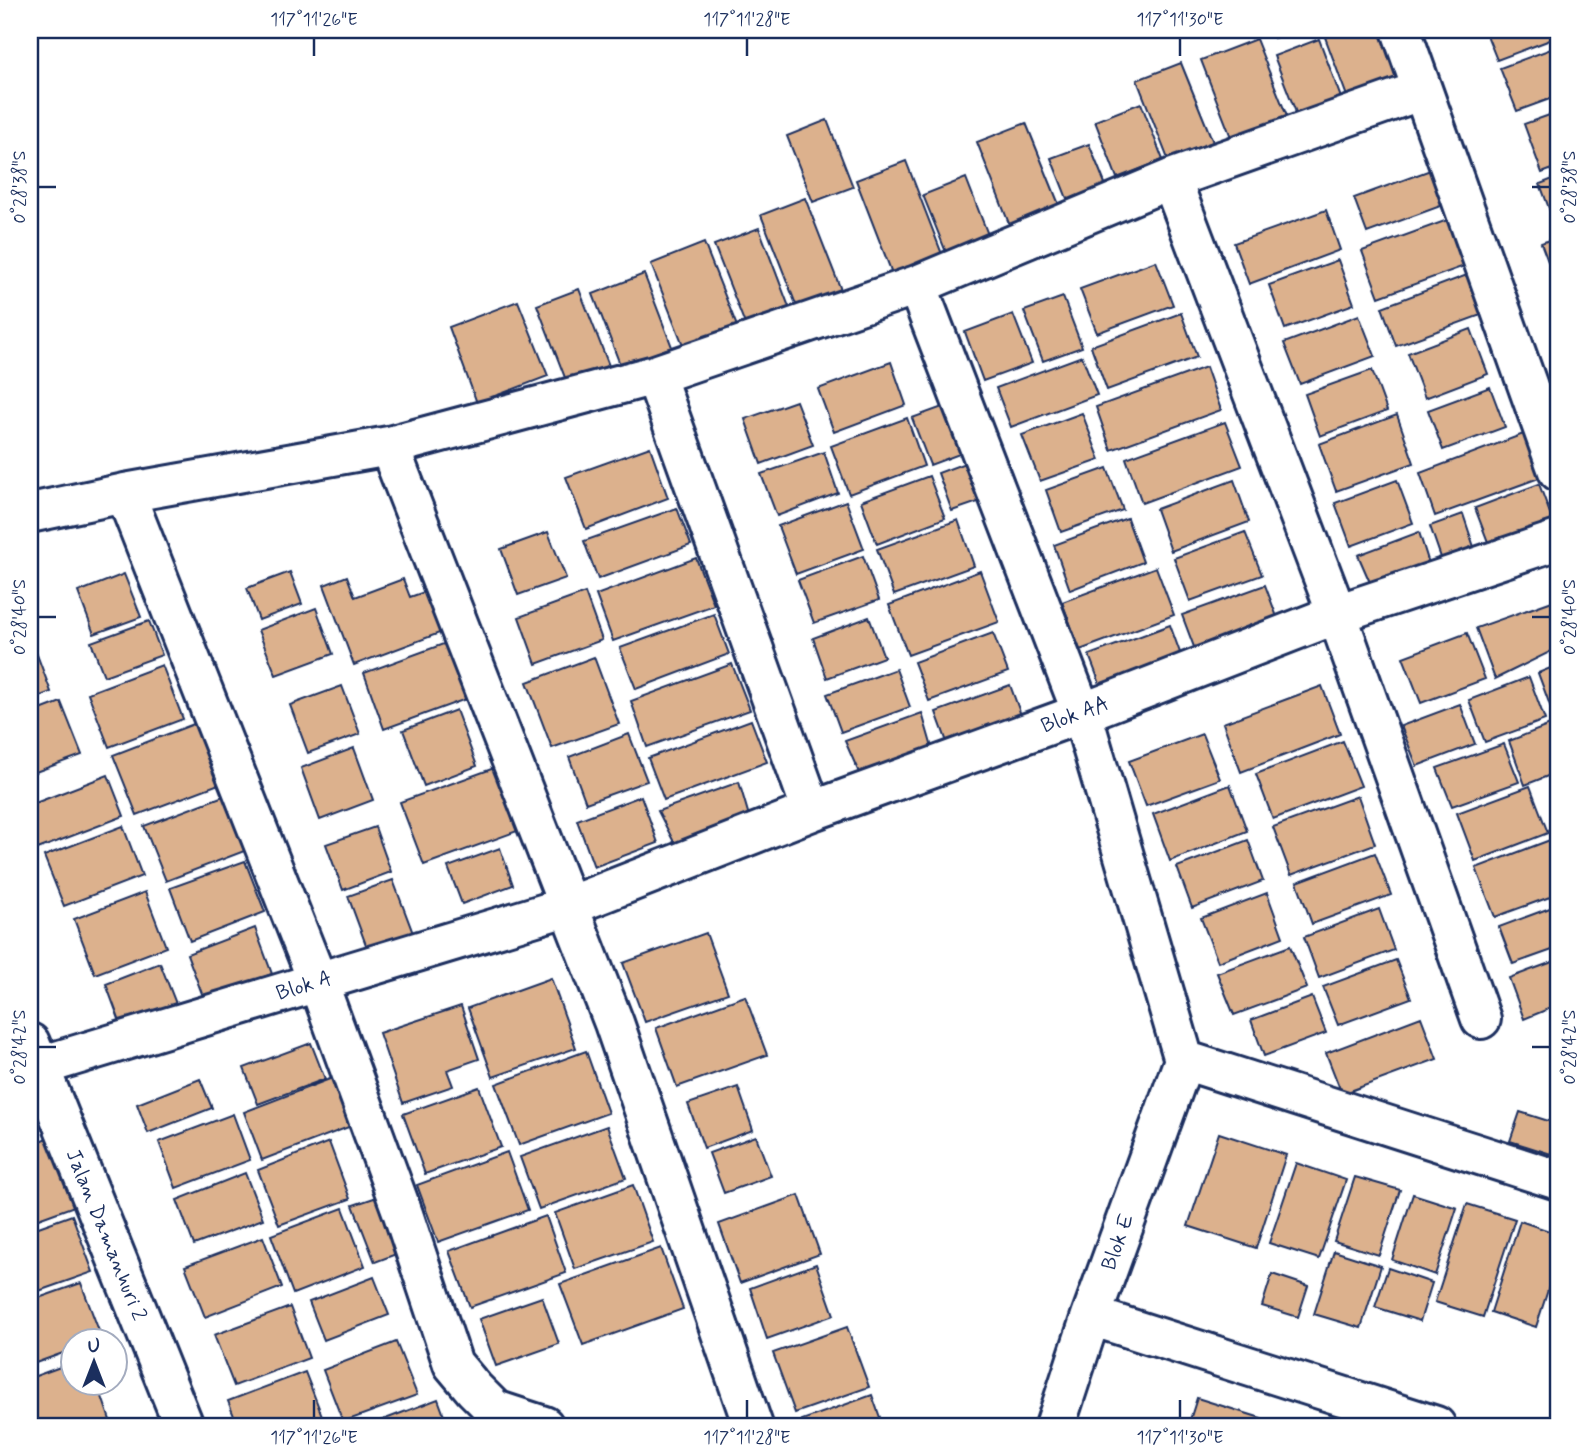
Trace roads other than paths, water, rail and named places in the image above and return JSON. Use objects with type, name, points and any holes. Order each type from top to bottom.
[{"type":"street","points":[[1401,30],[1558,471]]},
{"type":"street","points":[[30,513],[125,493],[389,446],[655,375],[917,285],[1171,179],[1422,90]]},
{"type":"street","points":[[1171,179],[1337,614],[1481,1019]]},
{"type":"street","points":[[917,285],[1082,713],[1184,1060],[1558,1180]]},
{"type":"street","points":[[655,375],[812,811]]},
{"type":"street","points":[[389,446],[614,1023],[753,1426]]},
{"type":"street","points":[[125,493],[318,982],[403,1214],[453,1364],[495,1410],[544,1426]]},
{"type":"street","name":"Blok AA","points":[[812,811],[1082,713],[1337,614],[1558,540]]},
{"type":"street","name":"Blok A","points":[[32,1059],[318,982],[569,905],[812,811]]},
{"type":"street","name":"Jalan Damanhuri 2","points":[[32,1059],[184,1426]]},
{"type":"street","name":"Blok E","points":[[1055,1426],[1091,1316],[1184,1060]]},
{"type":"street","points":[[1091,1316],[1436,1426]]}]
